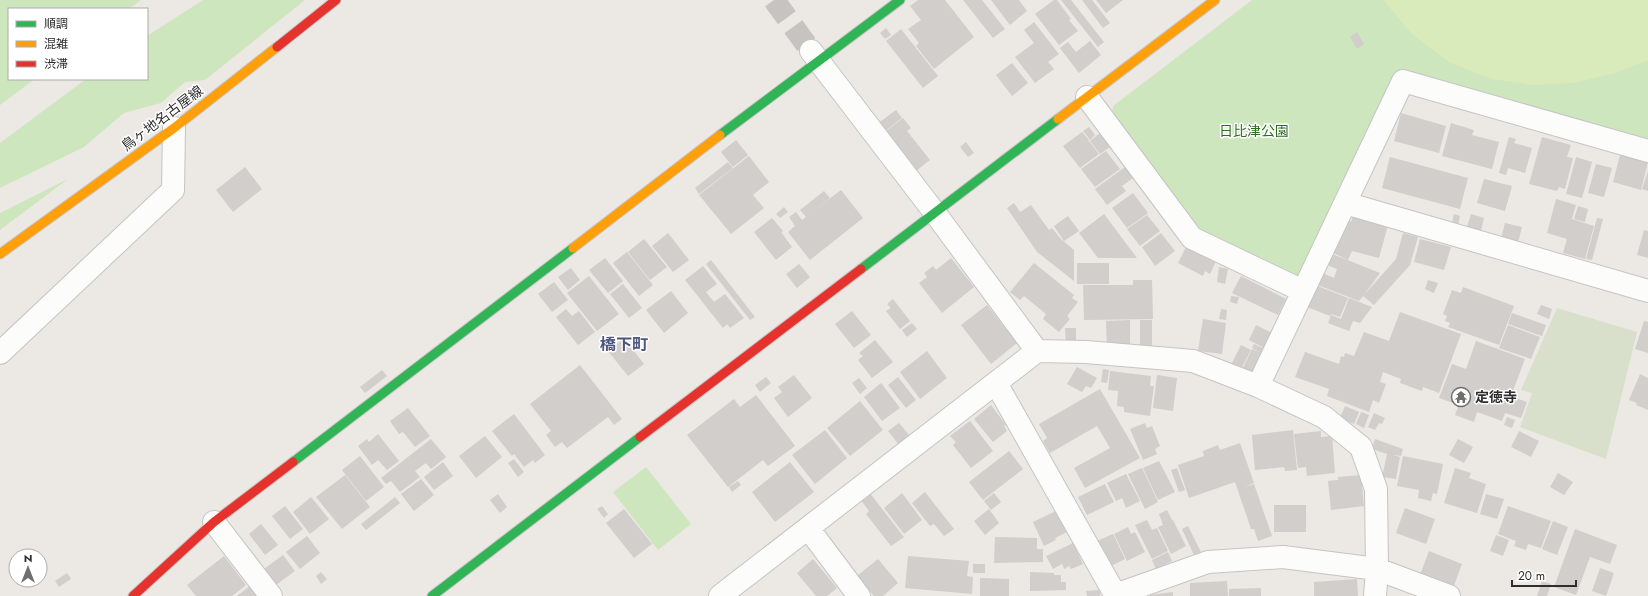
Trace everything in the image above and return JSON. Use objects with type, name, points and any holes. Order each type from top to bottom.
[{"type":"street","name":"鳥ヶ地名古屋線","points":[[0,254],[174,128],[336,0]]},
{"type":"street","points":[[133,596],[214,522],[743,118],[814,57],[900,0]]},
{"type":"street","points":[[432,596],[1215,0]]},
{"type":"street","points":[[814,57],[935,213],[1037,351]]},
{"type":"street","points":[[1258,386],[1403,81],[1648,151]]},
{"type":"street","points":[[1087,97],[1192,238],[1303,291]]},
{"type":"street","points":[[0,353],[173,190],[174,128]]},
{"type":"street","points":[[1345,204],[1648,291]]},
{"type":"street","points":[[720,596],[1037,351],[1086,352],[1193,361],[1258,386],[1324,417],[1362,448],[1376,489],[1377,569],[1375,596]]},
{"type":"street","points":[[996,383],[1115,595],[1208,562],[1283,557],[1377,569],[1449,596]]},
{"type":"street","points":[[214,522],[271,596]]},
{"type":"street","points":[[808,528],[859,596]]},
{"type":"green space","points":[[0,0],[141,0],[130,8],[8,8],[8,80],[34,80],[0,105]]},
{"type":"green space","points":[[203,0],[305,0],[205,80],[185,82],[161,103],[124,113],[84,147],[0,188],[0,143],[85,80],[148,80],[148,35]]},
{"type":"green space","name":"日比津公園","points":[[1252,0],[1648,0],[1648,141],[1398,71],[1299,279],[1198,231],[1112,114],[1113,106]]},
{"type":"green space","points":[[1383,0],[1648,0],[1648,60],[1615,73],[1573,83],[1533,85],[1491,79],[1449,62],[1412,34]]},
{"type":"green space","points":[[68,179],[0,230],[0,213]]},
{"type":"green space","points":[[1557,308],[1637,332],[1606,459],[1520,427],[1532,393],[1521,390]]},
{"type":"green space","points":[[646,467],[691,524],[658,550],[613,492]]},
{"type":"building","points":[[918,0],[945,0],[974,37],[934,69],[916,46],[919,43],[908,29],[921,20],[910,6]]},
{"type":"building","points":[[963,0],[982,0],[1005,29],[993,38]]},
{"type":"building","points":[[991,0],[1019,0],[1027,11],[1010,25]]},
{"type":"building","points":[[1054,0],[1057,0],[1071,19],[1069,20],[1078,31],[1059,45],[1035,14]]},
{"type":"building","points":[[1061,0],[1071,0],[1104,42],[1098,47]]},
{"type":"building","points":[[1082,0],[1092,0],[1110,23],[1103,28]]},
{"type":"building","points":[[1096,0],[1123,0],[1106,13]]},
{"type":"building","points":[[1034,22],[1059,54],[1048,62],[1054,69],[1035,83],[1015,57],[1034,43],[1024,30]]},
{"type":"building","points":[[886,28],[891,35],[885,39],[880,33]]},
{"type":"building","points":[[901,29],[938,76],[923,88],[886,41]]},
{"type":"building","points":[[1357,32],[1364,44],[1357,49],[1350,37]]},
{"type":"building","points":[[1090,41],[1101,55],[1079,73],[1060,48],[1068,42],[1076,52]]},
{"type":"building","points":[[1012,63],[1028,83],[1012,96],[996,75]]},
{"type":"building","points":[[896,110],[902,118],[884,132],[877,124]]},
{"type":"building","points":[[1401,113],[1446,126],[1439,153],[1394,141]]},
{"type":"building","points":[[903,118],[911,128],[907,131],[930,160],[916,171],[885,132]]},
{"type":"building","points":[[1451,123],[1474,130],[1472,135],[1499,142],[1492,169],[1442,156]]},
{"type":"building","points":[[1089,127],[1095,135],[1090,140],[1083,131]]},
{"type":"building","points":[[1082,132],[1089,140],[1087,142],[1089,141],[1099,154],[1080,168],[1063,146]]},
{"type":"building","points":[[1100,133],[1110,147],[1100,154],[1090,141]]},
{"type":"building","points":[[1509,137],[1516,139],[1514,143],[1532,148],[1525,173],[1508,168],[1506,175],[1499,173]]},
{"type":"building","points":[[1542,137],[1571,145],[1567,157],[1573,158],[1565,189],[1559,187],[1557,191],[1529,184]]},
{"type":"building","points":[[736,140],[748,155],[733,167],[721,152]]},
{"type":"building","points":[[966,142],[974,153],[968,157],[960,147]]},
{"type":"building","points":[[1106,151],[1120,169],[1095,187],[1081,169]]},
{"type":"building","points":[[1620,155],[1648,162],[1641,190],[1613,182]]},
{"type":"building","points":[[749,156],[769,182],[753,195],[764,208],[731,234],[699,195]]},
{"type":"building","points":[[1390,157],[1468,178],[1460,209],[1382,188]]},
{"type":"building","points":[[1576,157],[1592,162],[1582,198],[1566,194]]},
{"type":"building","points":[[728,162],[733,168],[699,194],[695,188]]},
{"type":"building","points":[[1596,164],[1612,168],[1604,197],[1588,193]]},
{"type":"building","points":[[245,167],[262,189],[233,212],[216,190]]},
{"type":"building","points":[[1125,167],[1133,178],[1122,186],[1126,191],[1107,205],[1095,189]]},
{"type":"building","points":[[1648,171],[1648,191],[1642,189]]},
{"type":"building","points":[[1484,179],[1512,186],[1505,211],[1477,203]]},
{"type":"building","points":[[841,190],[863,218],[810,260],[788,232],[795,226],[789,217],[796,212],[802,220]]},
{"type":"building","points":[[824,191],[830,198],[806,217],[800,210]]},
{"type":"building","points":[[1133,193],[1148,213],[1127,228],[1112,208]]},
{"type":"building","points":[[1556,199],[1576,205],[1572,219],[1594,226],[1585,259],[1563,253],[1567,239],[1547,233]]},
{"type":"building","points":[[1014,203],[1020,212],[1031,205],[1049,230],[1052,228],[1060,238],[1074,250],[1074,281],[1037,252],[1007,208]]},
{"type":"building","points":[[1578,206],[1588,209],[1585,222],[1574,219]]},
{"type":"building","points":[[784,207],[788,212],[780,218],[776,214]]},
{"type":"building","points":[[1104,214],[1137,258],[1098,258],[1079,233]]},
{"type":"building","points":[[1454,214],[1460,216],[1458,225],[1452,223]]},
{"type":"building","points":[[1471,214],[1484,218],[1481,231],[1467,227]]},
{"type":"building","points":[[1147,215],[1160,231],[1140,246],[1127,229]]},
{"type":"building","points":[[1068,216],[1079,231],[1064,241],[1054,226]]},
{"type":"building","points":[[1353,216],[1388,225],[1379,258],[1352,251],[1348,260],[1331,252],[1346,219],[1351,222]]},
{"type":"building","points":[[772,218],[783,231],[781,232],[792,247],[776,260],[754,232]]},
{"type":"building","points":[[1597,218],[1603,219],[1592,260],[1586,259]]},
{"type":"building","points":[[1505,223],[1522,227],[1518,243],[1501,239]]},
{"type":"building","points":[[1644,230],[1648,231],[1648,258],[1637,255]]},
{"type":"building","points":[[668,233],[689,260],[673,272],[652,246]]},
{"type":"building","points":[[1161,233],[1175,251],[1155,266],[1142,247]]},
{"type":"building","points":[[1403,233],[1418,237],[1410,265],[1374,305],[1363,296],[1359,301],[1315,284],[1320,272],[1334,278],[1337,269],[1325,264],[1330,253],[1380,273],[1364,295],[1396,259]]},
{"type":"building","points":[[644,239],[667,267],[650,280],[628,252]]},
{"type":"building","points":[[1420,239],[1451,247],[1444,270],[1414,262]]},
{"type":"building","points":[[1187,245],[1217,259],[1210,274],[1205,271],[1203,276],[1178,263]]},
{"type":"building","points":[[627,252],[653,285],[639,296],[613,263]]},
{"type":"building","points":[[605,258],[623,281],[608,293],[589,270]]},
{"type":"building","points":[[951,258],[974,287],[942,313],[919,283],[927,277],[924,273],[933,266],[936,270]]},
{"type":"building","points":[[711,260],[755,317],[750,320],[706,264]]},
{"type":"building","points":[[1034,263],[1074,295],[1072,298],[1078,302],[1067,316],[1070,319],[1059,332],[1043,319],[1046,314],[1024,296],[1020,300],[1010,292]]},
{"type":"building","points":[[1077,263],[1109,263],[1109,284],[1077,284]]},
{"type":"building","points":[[799,264],[810,277],[797,288],[786,274]]},
{"type":"building","points":[[703,266],[717,284],[706,292],[714,302],[725,294],[744,318],[730,328],[727,324],[723,328],[685,280]]},
{"type":"building","points":[[1219,267],[1228,269],[1225,284],[1217,282]]},
{"type":"building","points":[[571,268],[580,280],[568,290],[558,277]]},
{"type":"building","points":[[589,276],[619,314],[597,331],[567,293]]},
{"type":"building","points":[[1241,276],[1286,299],[1278,315],[1232,293]]},
{"type":"building","points":[[1133,280],[1152,280],[1153,319],[1084,320],[1083,285],[1133,285]]},
{"type":"building","points":[[1428,280],[1438,283],[1434,293],[1425,289]]},
{"type":"building","points":[[554,282],[568,300],[552,312],[538,294]]},
{"type":"building","points":[[623,284],[642,308],[629,318],[610,294]]},
{"type":"building","points":[[1315,285],[1348,298],[1340,317],[1331,314],[1330,316],[1307,307]]},
{"type":"building","points":[[1463,287],[1514,306],[1499,345],[1448,327],[1450,323],[1445,321],[1447,316],[1443,314],[1452,290],[1461,293]]},
{"type":"building","points":[[671,291],[688,313],[664,333],[646,310]]},
{"type":"building","points":[[1231,296],[1239,297],[1237,304],[1230,302]]},
{"type":"building","points":[[1349,298],[1372,307],[1360,323],[1353,321],[1349,331],[1328,323],[1331,315],[1341,319]]},
{"type":"building","points":[[893,299],[910,321],[900,329],[886,311],[891,308],[887,304]]},
{"type":"building","points":[[987,305],[1017,343],[991,364],[961,325]]},
{"type":"building","points":[[1541,305],[1552,309],[1549,319],[1537,314]]},
{"type":"building","points":[[566,309],[572,316],[579,311],[595,332],[578,345],[556,317]]},
{"type":"building","points":[[1221,309],[1227,310],[1226,320],[1219,319]]},
{"type":"building","points":[[852,311],[871,335],[854,348],[835,324]]},
{"type":"building","points":[[1400,312],[1461,334],[1439,393],[1423,387],[1422,391],[1400,383],[1401,379],[1383,372],[1380,382],[1386,384],[1379,403],[1373,400],[1369,412],[1327,396],[1329,389],[1295,377],[1305,352],[1339,364],[1341,356],[1344,357],[1345,353],[1354,356],[1364,332],[1389,341]]},
{"type":"building","points":[[1512,313],[1546,325],[1542,336],[1508,324]]},
{"type":"building","points":[[1203,319],[1226,323],[1222,354],[1198,351]]},
{"type":"building","points":[[1130,320],[1130,348],[1107,348],[1106,321]]},
{"type":"building","points":[[1140,320],[1152,320],[1152,350],[1140,350]]},
{"type":"building","points":[[1644,321],[1648,322],[1648,353],[1635,349]]},
{"type":"building","points":[[912,323],[917,329],[907,337],[902,330]]},
{"type":"building","points":[[1256,325],[1274,334],[1266,349],[1249,340]]},
{"type":"building","points":[[1508,325],[1540,337],[1531,359],[1499,348]]},
{"type":"building","points":[[1065,328],[1076,328],[1076,345],[1066,345]]},
{"type":"building","points":[[624,338],[644,364],[628,376],[608,351]]},
{"type":"building","points":[[875,340],[893,362],[872,378],[858,360],[863,356],[859,353]]},
{"type":"building","points":[[1476,341],[1525,359],[1511,396],[1527,402],[1521,418],[1505,413],[1502,421],[1477,412],[1474,422],[1455,415],[1459,405],[1439,398],[1452,364],[1466,369]]},
{"type":"building","points":[[1254,344],[1265,349],[1255,376],[1242,370],[1252,349],[1261,353],[1252,348]]},
{"type":"building","points":[[1241,345],[1251,350],[1240,371],[1230,367]]},
{"type":"building","points":[[927,351],[947,378],[920,399],[900,372]]},
{"type":"building","points":[[580,365],[622,419],[614,425],[608,417],[567,448],[562,442],[555,447],[546,435],[551,431],[530,404]]},
{"type":"building","points":[[1077,367],[1097,378],[1091,388],[1086,386],[1082,392],[1067,384]]},
{"type":"building","points":[[1103,369],[1109,370],[1107,383],[1101,382]]},
{"type":"building","points":[[382,370],[387,376],[365,393],[360,387]]},
{"type":"building","points":[[1110,371],[1151,376],[1150,386],[1154,386],[1150,416],[1124,412],[1124,407],[1117,406],[1118,391],[1108,390]]},
{"type":"building","points":[[1640,374],[1648,378],[1648,410],[1629,400]]},
{"type":"building","points":[[794,375],[812,398],[788,417],[774,398],[782,392],[778,387]]},
{"type":"building","points":[[1157,375],[1177,378],[1173,411],[1153,408]]},
{"type":"building","points":[[766,377],[771,383],[760,392],[755,385]]},
{"type":"building","points":[[898,377],[916,400],[906,408],[888,385]]},
{"type":"building","points":[[859,378],[867,388],[860,394],[852,383]]},
{"type":"building","points":[[881,383],[900,408],[882,421],[864,397]]},
{"type":"building","points":[[1100,389],[1140,458],[1085,488],[1074,468],[1110,448],[1097,426],[1050,453],[1043,441],[1047,438],[1039,424]]},
{"type":"building","points":[[756,395],[790,439],[728,487],[687,435],[734,399],[740,407]]},
{"type":"building","points":[[860,401],[883,430],[850,456],[827,428]]},
{"type":"building","points":[[991,405],[1006,425],[1004,426],[1007,431],[993,442],[974,419]]},
{"type":"building","points":[[1345,406],[1359,412],[1354,424],[1340,418]]},
{"type":"building","points":[[408,408],[430,436],[415,447],[403,432],[399,434],[390,421]]},
{"type":"building","points":[[1361,412],[1369,415],[1364,428],[1356,424]]},
{"type":"building","points":[[1374,413],[1385,418],[1382,424],[1379,423],[1375,430],[1368,427]]},
{"type":"building","points":[[514,414],[545,455],[535,463],[533,460],[524,467],[514,454],[512,456],[492,431]]},
{"type":"building","points":[[1507,417],[1515,420],[1512,428],[1504,425]]},
{"type":"building","points":[[970,421],[993,451],[971,468],[953,445],[956,442],[950,436]]},
{"type":"building","points":[[899,423],[910,436],[899,445],[888,431]]},
{"type":"building","points":[[1145,423],[1147,428],[1152,426],[1160,446],[1155,449],[1157,454],[1143,460],[1130,429]]},
{"type":"building","points":[[825,430],[847,458],[815,484],[792,455]]},
{"type":"building","points":[[1293,430],[1297,470],[1285,471],[1284,467],[1255,470],[1252,435]]},
{"type":"building","points":[[1321,431],[1321,437],[1332,436],[1335,473],[1307,476],[1306,467],[1298,468],[1294,434]]},
{"type":"building","points":[[1519,431],[1539,441],[1531,457],[1511,447]]},
{"type":"building","points":[[378,434],[399,461],[387,470],[378,460],[372,465],[358,446],[367,439],[369,442]]},
{"type":"building","points":[[485,436],[502,457],[476,478],[459,456]]},
{"type":"building","points":[[431,439],[446,457],[431,469],[426,463],[415,471],[420,477],[400,492],[391,481],[386,484],[381,478]]},
{"type":"building","points":[[790,439],[795,446],[768,466],[763,460]]},
{"type":"building","points":[[1375,439],[1403,449],[1401,456],[1393,455],[1400,457],[1396,479],[1382,477],[1387,454],[1372,449]]},
{"type":"building","points":[[1458,439],[1473,447],[1464,463],[1449,455]]},
{"type":"building","points":[[1240,443],[1254,483],[1244,487],[1254,484],[1272,536],[1258,541],[1254,529],[1251,529],[1235,482],[1189,498],[1178,465],[1204,456],[1203,451],[1218,445],[1220,450]]},
{"type":"building","points":[[1009,451],[1023,469],[983,500],[969,482]]},
{"type":"building","points":[[360,456],[384,487],[366,501],[342,470]]},
{"type":"building","points":[[1403,456],[1443,464],[1437,494],[1433,493],[1431,501],[1418,498],[1419,490],[1397,486]]},
{"type":"building","points":[[514,459],[524,472],[518,477],[508,463]]},
{"type":"building","points":[[1159,461],[1175,492],[1158,500],[1143,468]]},
{"type":"building","points":[[443,462],[453,476],[434,490],[424,477]]},
{"type":"building","points":[[790,462],[814,492],[775,522],[752,492]]},
{"type":"building","points":[[1142,468],[1158,502],[1145,509],[1128,474]]},
{"type":"building","points":[[1177,468],[1185,490],[1179,492],[1171,470]]},
{"type":"building","points":[[1455,468],[1471,473],[1469,478],[1486,484],[1477,513],[1444,503]]},
{"type":"building","points":[[1558,473],[1573,482],[1564,495],[1550,487]]},
{"type":"building","points":[[1126,474],[1140,501],[1126,508],[1122,498],[1116,501],[1107,483]]},
{"type":"building","points":[[345,475],[370,507],[342,529],[316,497]]},
{"type":"building","points":[[1361,475],[1364,506],[1331,510],[1328,481],[1338,480],[1338,477]]},
{"type":"building","points":[[421,479],[434,495],[414,511],[401,494]]},
{"type":"building","points":[[738,481],[741,485],[732,492],[729,487]]},
{"type":"building","points":[[1105,484],[1114,502],[1087,515],[1078,497]]},
{"type":"building","points":[[869,492],[904,537],[891,546],[866,514],[869,511],[860,499]]},
{"type":"building","points":[[925,492],[954,529],[944,536],[934,524],[930,526],[912,503]]},
{"type":"building","points":[[902,493],[922,520],[904,534],[884,508]]},
{"type":"building","points":[[994,493],[1001,502],[991,510],[984,501]]},
{"type":"building","points":[[498,494],[507,507],[500,513],[490,500]]},
{"type":"building","points":[[1486,494],[1504,499],[1497,519],[1480,514]]},
{"type":"building","points":[[311,497],[329,519],[310,534],[293,512]]},
{"type":"building","points":[[395,497],[400,503],[366,530],[361,524]]},
{"type":"building","points":[[1274,505],[1306,505],[1306,532],[1274,532]]},
{"type":"building","points":[[285,506],[303,529],[290,539],[272,516]]},
{"type":"building","points":[[602,506],[608,514],[604,518],[597,509]]},
{"type":"building","points":[[1508,506],[1551,521],[1541,548],[1528,544],[1526,550],[1514,546],[1516,541],[1498,534]]},
{"type":"building","points":[[1405,508],[1435,519],[1426,544],[1396,533]]},
{"type":"building","points":[[624,509],[652,544],[634,558],[606,523]]},
{"type":"building","points":[[989,509],[999,523],[985,535],[974,521]]},
{"type":"building","points":[[1167,510],[1186,546],[1171,554],[1158,527],[1163,525],[1159,514]]},
{"type":"building","points":[[1056,511],[1067,532],[1044,546],[1033,522]]},
{"type":"building","points":[[1147,520],[1152,530],[1157,528],[1168,551],[1152,559],[1135,525]]},
{"type":"building","points":[[1553,521],[1568,527],[1557,555],[1542,549]]},
{"type":"building","points":[[261,524],[278,545],[265,555],[249,534]]},
{"type":"building","points":[[1188,526],[1201,552],[1194,555],[1182,529]]},
{"type":"building","points":[[1128,527],[1131,534],[1135,532],[1145,552],[1127,561],[1114,534]]},
{"type":"building","points":[[1575,529],[1617,545],[1610,564],[1590,557],[1576,595],[1554,587]]},
{"type":"building","points":[[1113,534],[1125,559],[1109,567],[1097,541]]},
{"type":"building","points":[[1496,535],[1509,540],[1503,556],[1490,551]]},
{"type":"building","points":[[307,536],[320,553],[300,569],[286,552]]},
{"type":"building","points":[[995,537],[1037,538],[1037,549],[1043,549],[1043,562],[994,563]]},
{"type":"building","points":[[1073,543],[1083,564],[1071,569],[1069,566],[1064,569],[1062,564],[1053,569],[1046,556]]},
{"type":"building","points":[[1429,551],[1462,564],[1453,588],[1420,575]]},
{"type":"building","points":[[1168,552],[1172,561],[1156,569],[1152,560]]},
{"type":"building","points":[[283,555],[295,571],[276,585],[264,569]]},
{"type":"building","points":[[224,556],[246,585],[232,596],[196,596],[187,585]]},
{"type":"building","points":[[908,556],[969,561],[967,576],[973,577],[972,594],[905,588]]},
{"type":"building","points":[[813,559],[837,588],[827,596],[816,596],[797,573]]},
{"type":"building","points":[[878,559],[898,583],[883,596],[874,596],[857,576]]},
{"type":"building","points":[[973,564],[985,564],[985,573],[973,573]]},
{"type":"building","points":[[1600,568],[1614,573],[1606,596],[1592,591]]},
{"type":"building","points":[[321,572],[327,579],[321,584],[316,576]]},
{"type":"building","points":[[1030,572],[1054,573],[1054,575],[1061,575],[1061,582],[1066,582],[1066,590],[1030,591]]},
{"type":"building","points":[[67,573],[71,579],[59,587],[55,581]]},
{"type":"building","points":[[980,578],[1009,579],[1009,596],[980,596]]},
{"type":"building","points":[[1357,579],[1358,596],[1314,596],[1314,582]]},
{"type":"building","points":[[1227,581],[1228,596],[1190,596],[1190,583]]},
{"type":"building","points":[[1542,581],[1551,584],[1547,596],[1537,596]]},
{"type":"building","points":[[251,585],[260,596],[237,596]]},
{"type":"building","points":[[1261,588],[1261,596],[1229,596],[1229,589]]},
{"type":"building","points":[[1100,590],[1100,596],[1087,596],[1086,591]]},
{"type":"building","points":[[1173,592],[1173,596],[1150,596],[1150,595]]},
{"type":"tunnel","points":[[774,0],[811,51]]},
{"type":"traffic: fast","points":[[720,135],[900,0]]},
{"type":"traffic: fast","points":[[861,269],[1058,119]]},
{"type":"traffic: fast","points":[[293,462],[573,248]]},
{"type":"traffic: fast","points":[[432,596],[640,437]]},
{"type":"traffic: slow","points":[[1058,119],[1215,0]]},
{"type":"traffic: slow","points":[[0,254],[174,128],[277,47]]},
{"type":"traffic: slow","points":[[573,248],[720,135]]},
{"type":"traffic: jam","points":[[277,47],[336,0]]},
{"type":"traffic: jam","points":[[640,437],[861,269]]},
{"type":"traffic: jam","points":[[133,596],[214,522],[293,462]]},
{"type":"place","name":"定徳寺","points":[[1461,397]]},
{"type":"district","name":"橋下町","points":[[624,344]]}]
